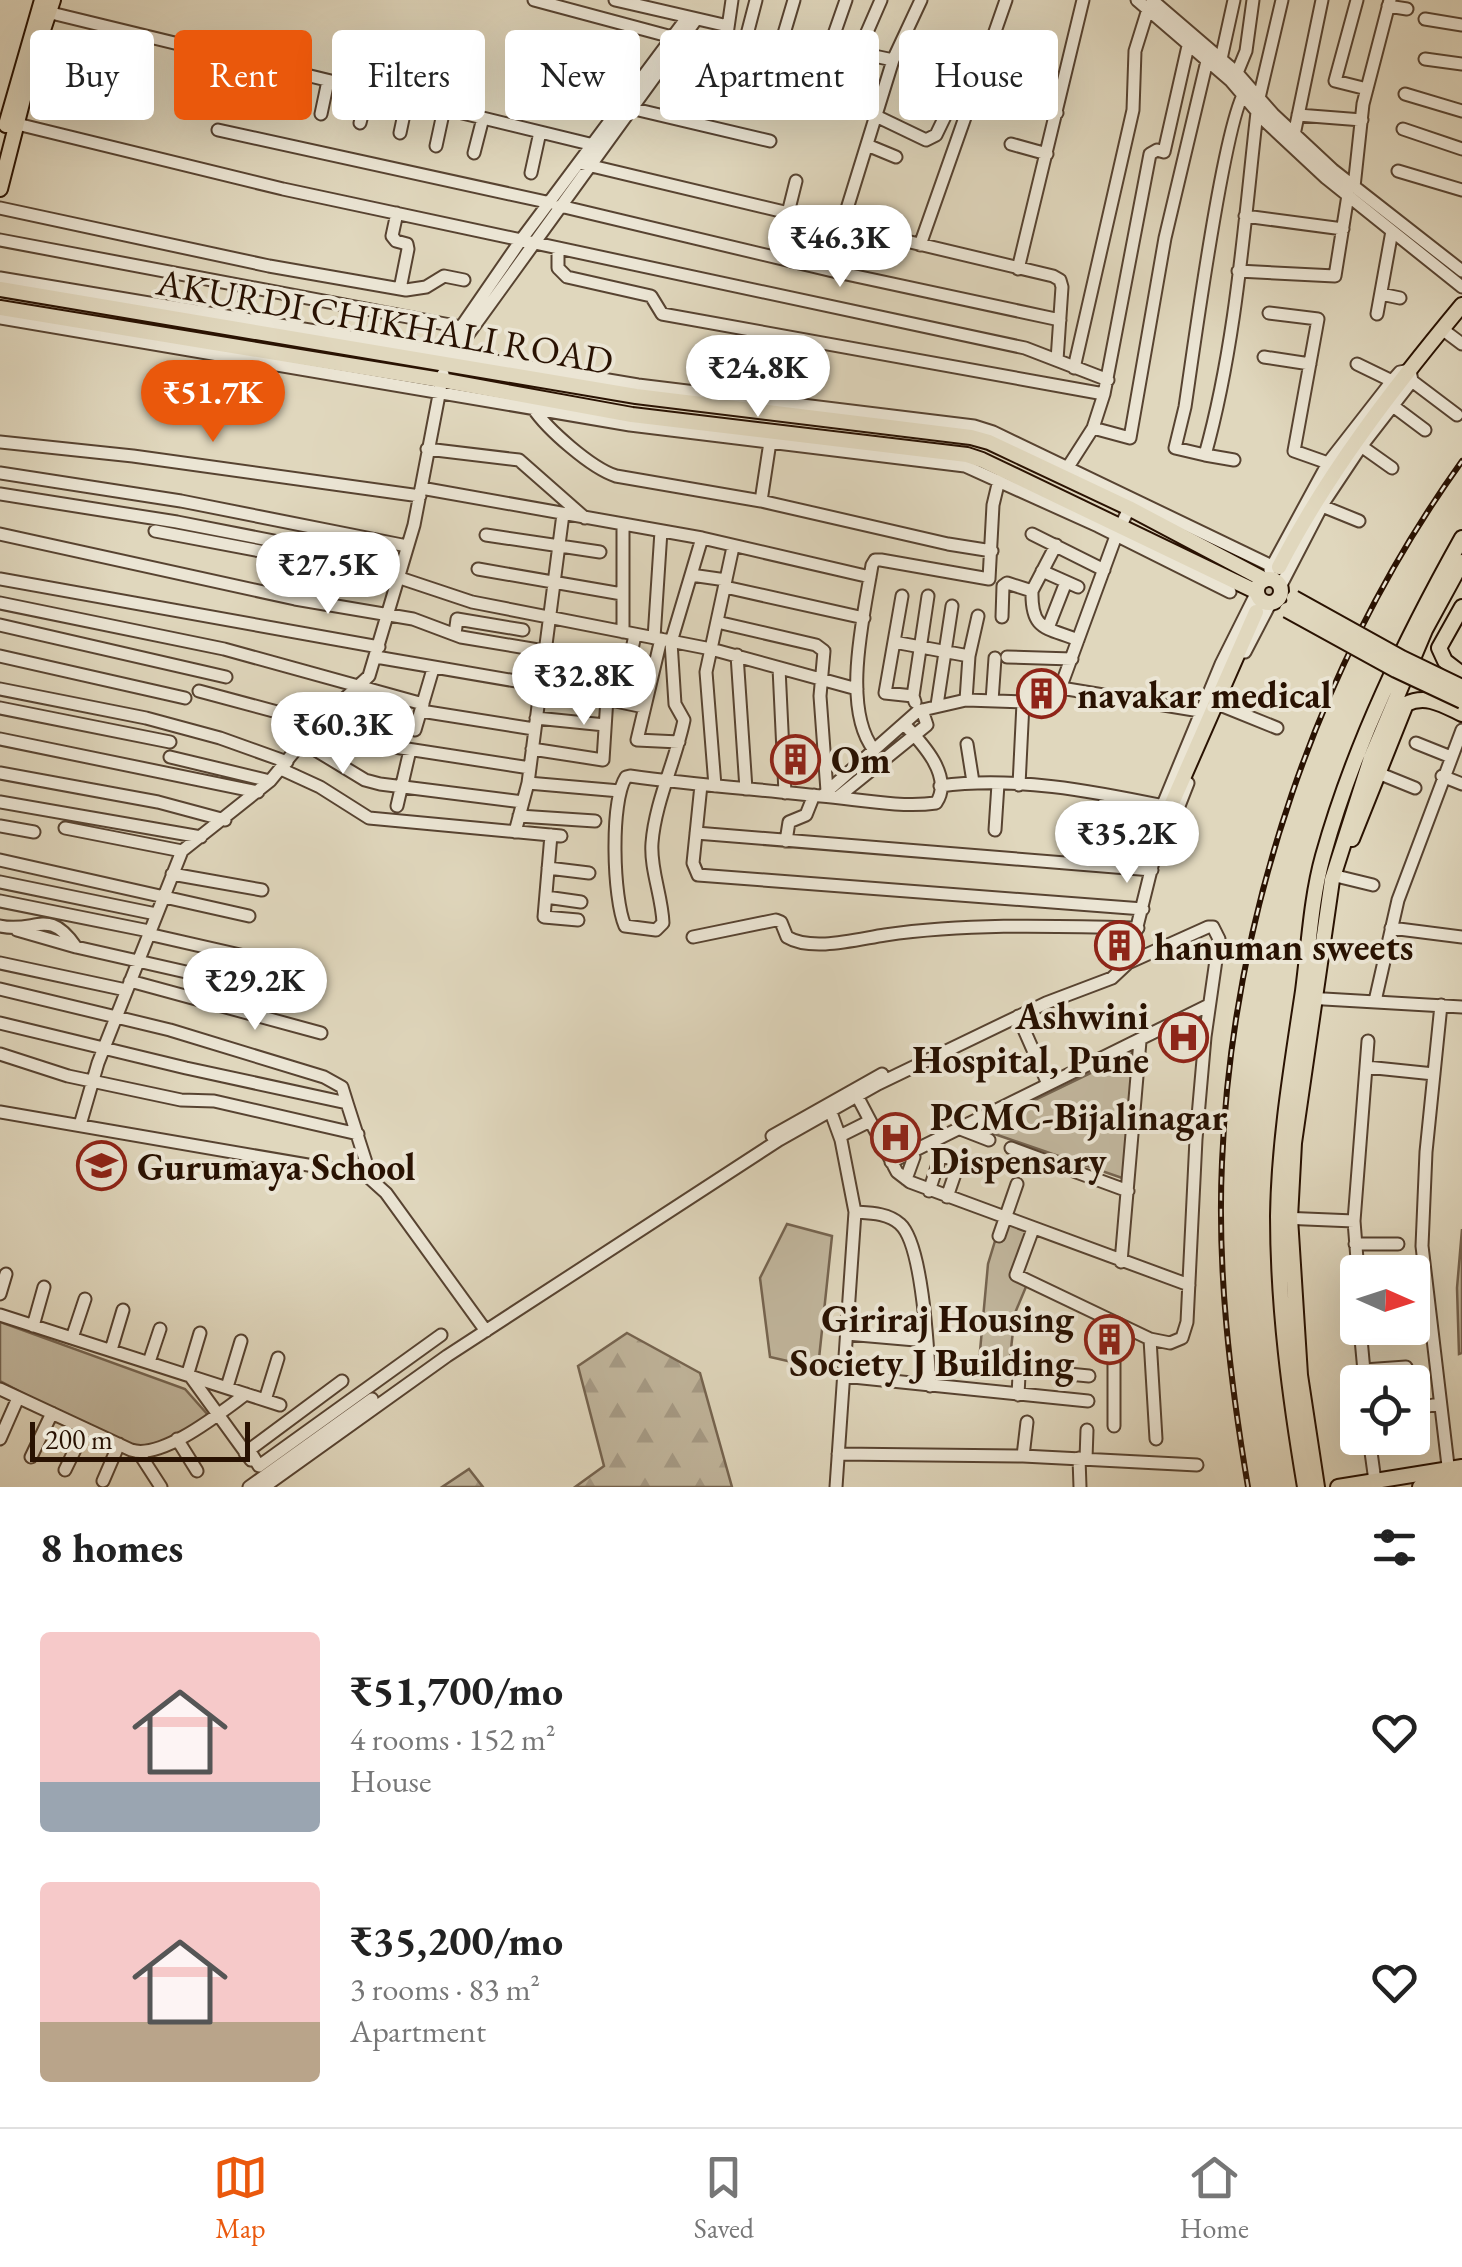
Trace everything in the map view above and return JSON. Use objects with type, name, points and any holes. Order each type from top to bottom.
[{"type":"main road","points":[[0,150],[45,6]]},
{"type":"main road","points":[[0,189],[11,122]]},
{"type":"main road","name":"AKURDI CHIKHALI ROAD","points":[[0,289],[446,358],[636,396],[971,437],[1132,503],[1268,576]]},
{"type":"main road","points":[[1462,304],[1411,376],[1334,472],[1268,576],[1263,601],[1282,598],[1462,687]]},
{"type":"main road","name":"AKURDI CHIKHALI ROAD","points":[[0,308],[632,415],[967,456],[1119,530],[1268,576]]},
{"type":"main road","points":[[1305,1487],[1288,1376],[1284,1218],[1309,998],[1329,871],[1360,746],[1462,538]]},
{"type":"main road","points":[[1329,871],[1425,630],[1462,562]]},
{"type":"main road","points":[[1282,598],[1396,670],[1462,702]]},
{"type":"main road","points":[[1462,606],[1440,648],[1444,662],[1462,674]]},
{"type":"main road","points":[[1162,826],[1256,612]]},
{"type":"main road","points":[[1329,871],[1378,773],[1406,704],[1430,700],[1462,714]]},
{"type":"main road","points":[[1284,1218],[1300,1375],[1317,1487]]},
{"type":"main road","points":[[1338,1487],[1456,1475]]},
{"type":"main road","points":[[1420,1487],[1456,1475]]},
{"type":"street","points":[[534,0],[660,34]]},
{"type":"street","points":[[615,0],[728,26]]},
{"type":"street","points":[[727,30],[732,0]]},
{"type":"street","points":[[749,30],[756,0]]},
{"type":"street","points":[[785,30],[794,0]]},
{"type":"street","points":[[836,30],[846,0]]},
{"type":"street","points":[[869,30],[881,0]]},
{"type":"street","points":[[879,106],[893,60],[921,0]]},
{"type":"street","points":[[996,30],[1006,0]]},
{"type":"street","points":[[1058,105],[1083,0]]},
{"type":"street","points":[[1136,0],[1150,3],[1221,59],[1236,73],[1258,112],[1347,188],[1462,272]]},
{"type":"street","points":[[1221,59],[1234,0]]},
{"type":"street","points":[[1236,73],[1246,51],[1253,0]]},
{"type":"street","points":[[1259,98],[1282,0]]},
{"type":"street","points":[[1294,134],[1322,0]]},
{"type":"street","points":[[1357,0],[1335,82],[1366,89]]},
{"type":"street","points":[[1150,3],[1188,46],[1259,98],[1392,230],[1462,287]]},
{"type":"street","points":[[1074,368],[1133,110],[1135,52],[1150,3]]},
{"type":"street","points":[[1238,271],[1332,277],[1338,266],[1347,188],[1366,89],[1389,3],[1407,9]]},
{"type":"street","points":[[45,6],[174,41]]},
{"type":"street","points":[[1425,19],[1462,25]]},
{"type":"street","points":[[679,30],[690,20]]},
{"type":"street","points":[[640,93],[690,20]]},
{"type":"street","points":[[1068,468],[1093,428],[1108,380],[1150,154],[1164,152],[1188,46]]},
{"type":"street","points":[[80,1125],[104,1047],[182,851],[270,781],[316,725],[361,686],[377,652],[421,492],[437,384],[461,326],[556,205],[660,54]]},
{"type":"street","points":[[879,57],[893,60]]},
{"type":"street","points":[[1093,428],[1130,438],[1169,222],[1207,60]]},
{"type":"street","points":[[1425,60],[1462,64]]},
{"type":"street","points":[[312,77],[332,82]]},
{"type":"street","points":[[321,114],[328,81]]},
{"type":"street","points":[[1234,460],[1175,448],[1228,146],[1245,90]]},
{"type":"street","points":[[1405,94],[1462,111]]},
{"type":"street","points":[[640,110],[770,140]]},
{"type":"street","points":[[1204,454],[1214,419],[1238,271],[1258,112]]},
{"type":"street","points":[[1298,115],[1362,120]]},
{"type":"street","points":[[879,117],[926,140],[936,135],[943,120]]},
{"type":"street","points":[[485,118],[597,146]]},
{"type":"street","points":[[400,134],[403,120]]},
{"type":"street","points":[[436,146],[442,120]]},
{"type":"street","points":[[474,153],[482,120]]},
{"type":"street","points":[[597,146],[620,120]]},
{"type":"street","points":[[842,225],[875,120]]},
{"type":"street","points":[[920,245],[964,120]]},
{"type":"street","points":[[1018,268],[1054,120]]},
{"type":"street","points":[[11,122],[283,189],[1025,348],[1108,380]]},
{"type":"street","points":[[1404,129],[1462,150]]},
{"type":"street","points":[[218,130],[1060,320]]},
{"type":"street","points":[[530,173],[540,132]]},
{"type":"street","points":[[1011,144],[1047,154]]},
{"type":"street","points":[[867,145],[896,157]]},
{"type":"street","points":[[584,164],[1060,280],[1057,360]]},
{"type":"street","points":[[1398,172],[1462,190]]},
{"type":"street","points":[[788,214],[796,181]]},
{"type":"street","points":[[0,208],[269,266],[400,289],[426,287],[444,276],[464,280]]},
{"type":"street","points":[[396,213],[392,236],[408,248],[400,289]]},
{"type":"street","points":[[1245,216],[1343,229]]},
{"type":"street","points":[[1377,314],[1392,230]]},
{"type":"street","points":[[0,240],[461,326]]},
{"type":"street","points":[[446,358],[527,241]]},
{"type":"street","points":[[558,248],[558,268],[567,277],[651,296],[662,314],[1104,394]]},
{"type":"street","points":[[0,278],[446,358],[974,426],[1068,468],[1132,503],[1052,703],[966,700],[920,710],[910,730],[825,795]]},
{"type":"street","points":[[1381,294],[1400,298]]},
{"type":"street","points":[[1269,312],[1318,319],[1294,451],[1328,462]]},
{"type":"street","points":[[0,318],[437,384],[533,408],[630,425],[954,464],[978,470],[1119,530],[1230,592]]},
{"type":"street","points":[[1442,330],[1462,344]]},
{"type":"street","points":[[1264,358],[1310,364]]},
{"type":"street","points":[[1356,364],[1392,381]]},
{"type":"street","points":[[1162,826],[1164,806],[1200,711],[1328,462],[1400,372],[1411,376],[1457,415]]},
{"type":"street","points":[[855,1092],[1018,1016],[1112,978],[1124,966],[1143,909],[1154,842],[1162,826],[1177,811],[1220,705],[1282,598],[1322,506],[1411,376]]},
{"type":"street","points":[[1393,406],[1426,430]]},
{"type":"street","points":[[533,408],[548,428],[606,473],[761,501],[992,551]]},
{"type":"street","points":[[0,442],[421,492],[563,514],[702,538],[870,577]]},
{"type":"street","points":[[761,501],[770,442]]},
{"type":"street","points":[[1361,446],[1392,468]]},
{"type":"street","points":[[427,449],[519,460],[586,519]]},
{"type":"street","points":[[0,473],[181,501],[407,546]]},
{"type":"street","points":[[874,750],[862,734],[856,689],[872,565],[881,560],[986,581],[992,576],[993,505],[1000,480]]},
{"type":"street","points":[[0,494],[163,529],[399,571],[461,598],[711,649],[856,689]]},
{"type":"street","points":[[1322,506],[1359,521]]},
{"type":"street","points":[[516,832],[528,782],[563,514]]},
{"type":"street","points":[[621,702],[628,671],[629,634],[622,594],[623,525]]},
{"type":"street","points":[[661,531],[662,640],[675,704],[684,716],[680,742],[668,781],[652,842],[663,917],[656,930],[631,928],[622,920],[615,858],[622,780],[630,776],[668,781],[700,785],[931,804],[939,800],[940,786],[930,752],[910,730]]},
{"type":"street","points":[[0,534],[150,569],[432,624],[476,640],[628,671]]},
{"type":"street","points":[[1032,534],[1104,570]]},
{"type":"street","points":[[486,535],[600,552]]},
{"type":"street","points":[[680,742],[637,740],[662,640],[691,575],[702,538]]},
{"type":"street","points":[[1056,545],[1032,592],[1033,618],[1078,640]]},
{"type":"street","points":[[715,786],[706,685],[733,547]]},
{"type":"street","points":[[478,569],[622,594]]},
{"type":"street","points":[[1042,571],[1072,584],[1048,628]]},
{"type":"street","points":[[691,575],[864,618]]},
{"type":"street","points":[[0,578],[377,652],[433,669],[539,685],[644,707]]},
{"type":"street","points":[[1002,616],[1003,586],[1023,586],[1032,592]]},
{"type":"street","points":[[902,596],[885,692],[912,696]]},
{"type":"street","points":[[920,710],[912,696],[928,596]]},
{"type":"street","points":[[455,634],[461,598]]},
{"type":"street","points":[[0,604],[224,649],[361,686],[422,707],[535,723],[605,725]]},
{"type":"street","points":[[937,705],[952,606]]},
{"type":"street","points":[[966,700],[969,656],[978,616]]},
{"type":"street","points":[[458,619],[523,630]]},
{"type":"street","points":[[717,622],[821,648],[825,795]]},
{"type":"street","points":[[0,625],[226,677]]},
{"type":"street","points":[[894,642],[969,656]]},
{"type":"street","points":[[737,655],[746,789]]},
{"type":"street","points":[[0,656],[185,698]]},
{"type":"street","points":[[992,701],[1001,658],[1072,658]]},
{"type":"street","points":[[779,668],[785,792]]},
{"type":"street","points":[[415,730],[433,669]]},
{"type":"street","points":[[1061,688],[1200,711]]},
{"type":"street","points":[[0,689],[146,718],[220,738],[285,766],[369,818],[556,836],[548,868],[544,917],[578,920]]},
{"type":"street","points":[[198,691],[362,742],[530,768]]},
{"type":"street","points":[[532,748],[603,760],[607,698]]},
{"type":"street","points":[[1020,785],[1023,703]]},
{"type":"street","points":[[1220,705],[1277,728]]},
{"type":"street","points":[[0,708],[170,742]]},
{"type":"street","points":[[331,712],[398,731]]},
{"type":"street","points":[[786,840],[789,822],[806,815],[874,750],[910,730]]},
{"type":"street","points":[[1374,1001],[1391,928],[1442,776],[1456,752],[1462,730]]},
{"type":"street","points":[[0,739],[258,792]]},
{"type":"street","points":[[304,742],[365,780],[523,802]]},
{"type":"street","points":[[1416,743],[1456,752]]},
{"type":"street","points":[[967,744],[972,782]]},
{"type":"street","points":[[398,806],[410,750]]},
{"type":"street","points":[[170,757],[270,781]]},
{"type":"street","points":[[0,773],[158,802],[225,820]]},
{"type":"street","points":[[1378,773],[1415,788]]},
{"type":"street","points":[[1442,776],[1462,784]]},
{"type":"street","points":[[528,782],[620,791]]},
{"type":"street","points":[[940,786],[972,782],[1020,785],[1164,806]]},
{"type":"street","points":[[994,830],[998,784]]},
{"type":"street","points":[[700,785],[692,863],[698,874],[1143,909]]},
{"type":"street","points":[[1106,795],[1099,831],[1154,842]]},
{"type":"street","points":[[0,802],[201,837]]},
{"type":"street","points":[[520,816],[595,821]]},
{"type":"street","points":[[0,826],[34,832]]},
{"type":"street","points":[[65,828],[182,851]]},
{"type":"street","points":[[696,834],[1152,870]]},
{"type":"street","points":[[0,860],[249,916]]},
{"type":"street","points":[[548,868],[589,873]]},
{"type":"street","points":[[1329,871],[1372,885]]},
{"type":"street","points":[[172,874],[262,890]]},
{"type":"street","points":[[0,882],[156,914]]},
{"type":"street","points":[[546,898],[581,902]]},
{"type":"street","points":[[0,901],[284,965]]},
{"type":"street","points":[[693,937],[776,920],[787,936],[801,942],[959,927],[1138,928]]},
{"type":"street","points":[[0,926],[18,930],[38,922],[52,924],[64,930],[76,947],[305,999]]},
{"type":"street","points":[[1391,928],[1460,937],[1462,922]]},
{"type":"street","points":[[250,1487],[264,1483],[484,1327],[776,1134],[1043,996],[1213,928],[1219,939],[1196,1139],[1187,1322],[1182,1338],[1170,1343],[1150,1339],[1016,1275],[1033,1229]]},
{"type":"street","points":[[0,963],[128,986],[321,1033]]},
{"type":"street","points":[[0,989],[116,1017],[324,1077],[342,1087],[372,1178],[484,1327]]},
{"type":"street","points":[[1309,998],[1462,1006]]},
{"type":"street","points":[[891,1162],[1209,1005]]},
{"type":"street","points":[[1440,1006],[1426,1152],[1422,1246],[1439,1404],[1456,1475]]},
{"type":"street","points":[[1018,1016],[1048,1084]]},
{"type":"street","points":[[0,1023],[348,1103]]},
{"type":"street","points":[[1121,1262],[1140,1041]]},
{"type":"street","points":[[1356,1255],[1354,1221],[1368,1041]]},
{"type":"street","points":[[0,1054],[92,1082],[180,1100],[214,1101],[358,1134]]},
{"type":"street","points":[[1366,1066],[1434,1074]]},
{"type":"street","points":[[855,1092],[891,1162],[906,1180],[1189,1285]]},
{"type":"street","points":[[829,1108],[840,1136],[855,1212],[836,1487]]},
{"type":"street","points":[[0,1112],[348,1169],[372,1178]]},
{"type":"street","points":[[840,1136],[870,1121]]},
{"type":"street","points":[[958,1128],[990,1140]]},
{"type":"street","points":[[1011,1148],[1128,1191]]},
{"type":"street","points":[[929,1190],[940,1155],[959,1162],[946,1197]]},
{"type":"street","points":[[906,1180],[914,1157]]},
{"type":"street","points":[[999,1236],[1017,1184]]},
{"type":"street","points":[[855,1212],[889,1216],[910,1238],[927,1341],[930,1386]]},
{"type":"street","points":[[1284,1218],[1354,1221]]},
{"type":"street","points":[[1355,1244],[1398,1244]]},
{"type":"street","points":[[0,1294],[6,1274]]},
{"type":"street","points":[[33,1326],[44,1287]]},
{"type":"street","points":[[72,1338],[85,1299]]},
{"type":"street","points":[[110,1350],[123,1310]]},
{"type":"street","points":[[0,1316],[280,1404]]},
{"type":"street","points":[[1114,1426],[1114,1358],[1124,1326]]},
{"type":"street","points":[[149,1362],[160,1329]]},
{"type":"street","points":[[188,1373],[200,1333]]},
{"type":"street","points":[[847,1334],[927,1341]]},
{"type":"street","points":[[188,1373],[259,1466],[442,1335]]},
{"type":"street","points":[[1150,1339],[1156,1439]]},
{"type":"street","points":[[227,1387],[241,1341]]},
{"type":"street","points":[[264,1400],[278,1358]]},
{"type":"street","points":[[1018,1395],[1019,1375],[1028,1370],[1089,1376]]},
{"type":"street","points":[[843,1376],[1088,1401]]},
{"type":"street","points":[[249,1454],[342,1381]]},
{"type":"street","points":[[0,1389],[139,1452],[157,1450],[246,1394]]},
{"type":"street","points":[[0,1439],[18,1398]]},
{"type":"street","points":[[1430,1405],[1439,1404]]},
{"type":"street","points":[[31,1458],[52,1414]]},
{"type":"street","points":[[1024,1456],[1027,1422]]},
{"type":"street","points":[[65,1470],[86,1429]]},
{"type":"street","points":[[1080,1487],[1088,1430]]},
{"type":"street","points":[[176,1439],[197,1472]]},
{"type":"street","points":[[103,1481],[118,1444]]},
{"type":"street","points":[[139,1452],[161,1487]]},
{"type":"street","points":[[249,1454],[264,1483]]},
{"type":"street","points":[[838,1454],[1024,1456],[1197,1466]]},
{"type":"street","points":[[1373,1455],[1376,1481]]},
{"type":"green space","points":[[1134,1052],[1125,1179],[977,1128]]},
{"type":"green space","points":[[1002,1218],[1033,1229],[1016,1274],[1028,1282],[1015,1313],[1008,1376],[978,1373],[988,1264]]},
{"type":"green space","points":[[787,1224],[832,1236],[818,1368],[770,1357],[760,1278]]},
{"type":"green space","points":[[1462,1229],[1462,1353],[1459,1354],[1457,1288]]},
{"type":"green space","points":[[0,1322],[185,1389],[208,1415],[145,1457],[0,1381]]},
{"type":"green space","points":[[627,1333],[700,1373],[732,1487],[575,1487],[604,1466],[578,1366]]},
{"type":"green space","points":[[469,1469],[483,1487],[442,1487]]},
{"type":"tunnel","points":[[1256,612],[1279,567]]},
{"type":"railway","points":[[1248,1487],[1226,1325],[1221,1244],[1229,1069],[1243,977],[1264,885],[1325,706],[1365,621],[1411,539],[1462,461]]},
{"type":"place","name":"navakar medical","points":[[1042,694]]},
{"type":"place","name":"Om","points":[[796,759]]},
{"type":"place","name":"hanuman sweets","points":[[1119,946]]},
{"type":"place","name":"Ashwini Hospital, Pune","points":[[1184,1037]]},
{"type":"place","name":"PCMC-Bijalinagar Dispensary","points":[[895,1138]]},
{"type":"place","name":"Gurumaya School","points":[[102,1166]]},
{"type":"place","name":"Giriraj Housing Society J Building","points":[[1109,1340]]}]
